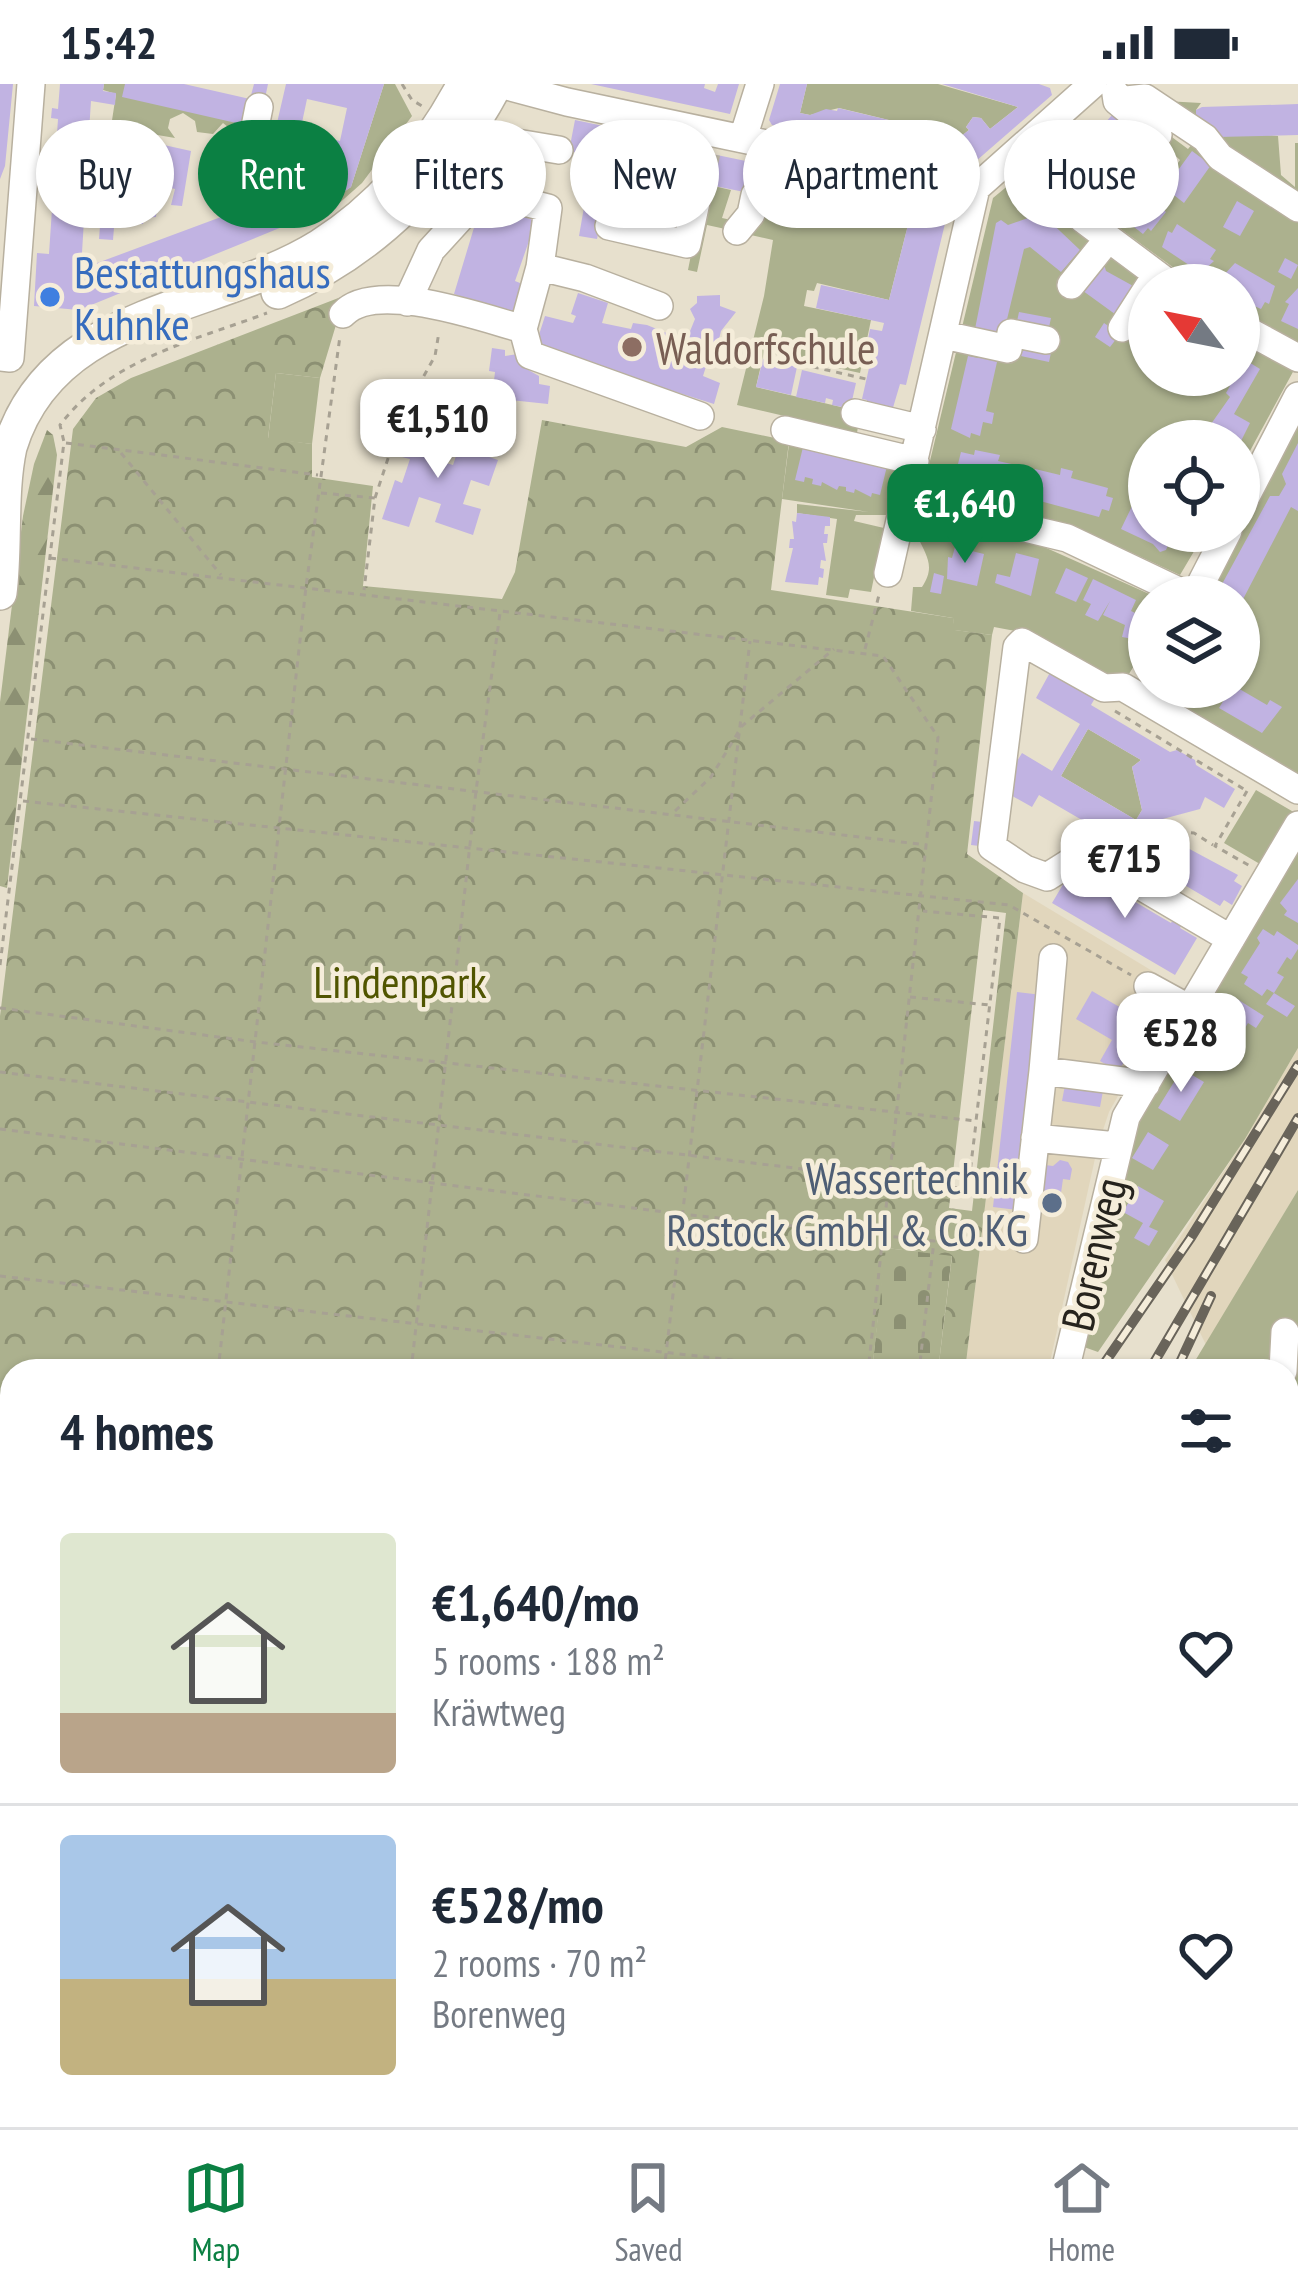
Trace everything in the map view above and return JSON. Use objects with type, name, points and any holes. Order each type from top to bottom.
[{"type":"main road","points":[[2,580],[9,448],[29,406],[56,371],[82,349],[124,325],[262,275],[321,245],[367,212],[399,180],[464,84]]},
{"type":"main road","points":[[0,593],[28,457],[40,428],[73,384],[124,348],[279,292],[333,265],[430,183],[498,84]]},
{"type":"street","points":[[5,357],[11,203],[31,84]]},
{"type":"street","points":[[498,84],[743,146]]},
{"type":"street","points":[[759,120],[760,84]]},
{"type":"street","points":[[1053,120],[1093,84]]},
{"type":"street","points":[[1121,95],[1152,120]]},
{"type":"street","points":[[1121,95],[1145,98],[1159,106],[1205,138],[1220,157],[1298,208]]},
{"type":"street","points":[[257,120],[260,107]]},
{"type":"street","points":[[546,148],[559,150]]},
{"type":"street","points":[[980,184],[1004,163]]},
{"type":"street","points":[[407,302],[431,250],[484,192],[548,208],[540,267],[523,329],[530,355],[700,416]]},
{"type":"street","points":[[737,231],[743,224]]},
{"type":"street","points":[[618,228],[687,244],[690,228]]},
{"type":"street","points":[[887,573],[967,228]]},
{"type":"street","points":[[1096,228],[1136,264]]},
{"type":"street","points":[[1071,286],[1108,238]]},
{"type":"street","points":[[540,267],[586,278],[658,307]]},
{"type":"street","points":[[343,314],[364,302],[407,302],[444,306],[523,329]]},
{"type":"street","points":[[1123,328],[1128,321]]},
{"type":"street","points":[[944,334],[1008,349],[1011,332],[1046,340]]},
{"type":"street","points":[[1260,337],[1298,358]]},
{"type":"street","points":[[1260,469],[1298,396]]},
{"type":"street","points":[[855,412],[922,429]]},
{"type":"street","points":[[785,430],[915,461]]},
{"type":"street","points":[[906,500],[1066,538],[1147,576]]},
{"type":"street","points":[[1128,688],[1104,688],[1022,642],[1017,647],[992,847],[1047,877],[1085,853],[1231,939]]},
{"type":"street","points":[[1171,708],[1298,790]]},
{"type":"street","name":"Borenweg","points":[[1068,1359],[1126,1118],[1298,825]]},
{"type":"street","points":[[1024,1239],[1053,958]]},
{"type":"street","points":[[1148,986],[1190,1010]]},
{"type":"street","points":[[1042,1071],[1146,1084]]},
{"type":"street","points":[[1035,1138],[1117,1146]]},
{"type":"street","points":[[1283,1359],[1285,1332]]},
{"type":"path","points":[[402,84],[412,100],[423,106]]},
{"type":"path","points":[[364,593],[374,498],[403,413],[435,356],[444,306]]},
{"type":"path","points":[[219,1359],[306,587],[343,314]]},
{"type":"path","points":[[766,356],[866,379]]},
{"type":"path","points":[[0,965],[64,442],[60,424]]},
{"type":"path","points":[[64,442],[320,476]]},
{"type":"path","points":[[119,451],[224,578]]},
{"type":"path","points":[[319,493],[374,498]]},
{"type":"path","points":[[50,558],[883,656],[938,737],[869,1359]]},
{"type":"path","points":[[865,651],[874,606]]},
{"type":"path","points":[[412,1359],[476,791],[501,611]]},
{"type":"path","points":[[665,1359],[750,640]]},
{"type":"path","points":[[674,812],[711,777],[742,727],[834,649]]},
{"type":"path","points":[[30,738],[927,844]]},
{"type":"path","points":[[1215,846],[1261,769]]},
{"type":"path","points":[[23,801],[1009,905],[1148,986]]},
{"type":"path","points":[[1167,831],[1194,833],[1268,876]]},
{"type":"path","points":[[0,1072],[968,1189],[1000,918],[919,910]]},
{"type":"path","points":[[910,997],[991,1005]]},
{"type":"path","points":[[0,1008],[256,1042],[976,1121]]},
{"type":"path","points":[[0,1129],[934,1241],[920,1359]]},
{"type":"path","points":[[0,1276],[720,1359]]},
{"type":"shaded area","points":[[1023,893],[1179,987],[1109,1112],[1051,1359],[966,1359]]},
{"type":"shaded area","points":[[1298,1048],[1298,1190],[1206,1345],[1165,1260]]},
{"type":"green space","points":[[104,84],[125,84],[235,120],[198,120],[198,132],[195,121],[183,113],[170,120],[112,120],[116,94],[103,90]]},
{"type":"green space","points":[[384,84],[395,84],[412,116],[409,120],[372,120]]},
{"type":"green space","points":[[807,84],[938,84],[1018,107],[990,129],[981,118],[973,117],[889,120],[839,108],[800,113]]},
{"type":"green space","points":[[1165,101],[1201,103],[1196,121],[1207,130],[1278,136],[1281,175],[1295,187],[1298,143],[1298,342],[1260,322],[1260,264],[1168,264],[1119,228],[1179,228],[1179,142],[1188,149],[1193,143]]},
{"type":"green space","points":[[372,121],[372,170],[348,195]]},
{"type":"green space","points":[[719,187],[731,190],[722,218],[736,221],[730,230],[719,228]]},
{"type":"green space","points":[[1004,189],[1004,228],[1076,228],[1128,270],[1128,396],[1260,396],[1260,351],[1294,370],[1260,432],[1260,420],[1128,420],[1128,551],[1078,528],[923,490],[993,198]]},
{"type":"green space","points":[[696,228],[706,228],[697,272],[688,270]]},
{"type":"green space","points":[[745,228],[907,228],[889,300],[817,283],[814,291],[807,290],[804,306],[871,320],[860,373],[764,352],[756,387],[841,407],[851,405],[859,420],[857,433],[737,405],[773,240],[742,233]]},
{"type":"green space","name":"Lindenpark","points":[[341,297],[320,378],[276,373],[268,438],[312,444],[312,477],[373,486],[363,586],[502,599],[515,572],[542,420],[686,447],[722,427],[789,441],[771,590],[953,618],[955,630],[992,635],[967,854],[1023,893],[966,1359],[939,1359],[952,1256],[886,1248],[873,1359],[0,1359],[0,1016],[73,429],[96,398],[131,378]],"holes":[[[983,910],[1006,913],[972,1211],[949,1208]]]},
{"type":"green space","points":[[276,373],[320,378],[312,444],[268,439]]},
{"type":"green space","points":[[1298,408],[1298,774],[1187,708],[1260,708],[1260,576],[1213,576],[1225,552],[1260,552],[1260,483]]},
{"type":"green space","points":[[47,430],[53,435],[57,455],[7,888],[0,886],[0,702],[23,516]]},
{"type":"green space","points":[[790,436],[900,462],[887,515],[856,515],[854,521],[884,528],[871,592],[850,589],[848,598],[826,595],[837,519],[797,513],[797,504],[869,512],[782,499]]},
{"type":"green space","points":[[924,520],[1042,546],[1128,584],[1127,677],[1109,681],[1031,634],[994,627],[992,635],[954,630],[953,618],[911,611],[913,587],[922,587],[928,573],[918,537]]},
{"type":"green space","points":[[1130,552],[1194,552],[1180,575]]},
{"type":"green space","points":[[1088,729],[1141,760],[1132,767],[1142,810],[1136,820],[1061,776]]},
{"type":"green space","points":[[1256,790],[1297,814],[1265,867],[1224,843]]},
{"type":"green space","points":[[1298,853],[1298,1048],[1245,1139],[1098,1352],[1084,1347],[1128,1139]]},
{"type":"green space","points":[[1298,1190],[1298,1359],[1196,1359]]},
{"type":"green space","points":[[885,1248],[952,1255],[939,1359],[873,1359]]},
{"type":"building","points":[[0,84],[13,84],[0,179]]},
{"type":"building","points":[[60,84],[104,84],[103,91],[116,93],[115,105],[91,101],[90,120],[51,118],[52,108],[58,109]]},
{"type":"building","points":[[125,84],[184,84],[250,99],[254,84],[268,84],[263,108],[250,120],[223,120],[122,97]]},
{"type":"building","points":[[286,84],[384,84],[348,189],[347,108],[307,99],[303,120],[278,120]]},
{"type":"building","points":[[591,84],[705,84],[704,88],[715,92],[718,84],[739,84],[730,114]]},
{"type":"building","points":[[780,84],[807,84],[800,113],[838,108],[888,120],[769,120]]},
{"type":"building","points":[[942,84],[1050,88],[1052,95],[1023,120],[1004,120],[1004,137],[980,158],[980,120],[971,120],[981,118],[990,129],[1018,107]]},
{"type":"building","points":[[1298,104],[1298,135],[1218,137],[1207,130],[1207,123],[1196,121],[1196,110],[1202,107]]},
{"type":"building","points":[[174,147],[191,151],[182,206],[174,205]]},
{"type":"building","points":[[1192,151],[1211,165],[1184,203],[1179,199],[1179,169]]},
{"type":"building","points":[[719,155],[743,160],[743,192],[719,187]]},
{"type":"building","points":[[1237,201],[1254,211],[1240,236],[1223,227]]},
{"type":"building","points":[[1001,220],[1004,228],[1057,228],[1080,250],[1061,272],[1030,247],[1024,249],[1002,340],[974,334],[996,223]]},
{"type":"building","points":[[1179,225],[1216,250],[1210,259],[1214,261],[1188,264],[1162,247],[1168,231],[1172,233]]},
{"type":"building","points":[[198,226],[278,228],[79,310],[34,306],[37,253],[49,254],[51,228],[84,228],[81,269]]},
{"type":"building","points":[[100,228],[114,228],[113,240],[99,239]]},
{"type":"building","points":[[474,228],[534,228],[515,281],[525,285],[514,315],[454,294]]},
{"type":"building","points":[[580,228],[599,228],[597,239],[579,236]]},
{"type":"building","points":[[907,228],[944,228],[906,385],[900,384],[892,411],[866,407],[867,400],[862,399],[870,329],[882,331],[884,323],[816,308],[821,285],[889,300]]},
{"type":"building","points":[[1285,258],[1298,265],[1291,279],[1278,272]]},
{"type":"building","points":[[1104,264],[1106,271],[1128,283],[1128,300],[1119,317],[1079,288]]},
{"type":"building","points":[[1260,277],[1275,286],[1269,304],[1265,302],[1261,309]]},
{"type":"building","points":[[1298,288],[1298,329],[1281,321],[1289,304],[1285,302]]},
{"type":"building","name":"Waldorfschule","points":[[578,293],[608,303],[602,323],[631,329],[633,323],[647,325],[686,341],[695,319],[690,309],[697,296],[720,295],[720,306],[736,312],[721,331],[703,376],[720,383],[714,404],[676,392],[673,398],[637,383],[639,379],[536,344],[545,316],[573,323]]},
{"type":"building","points":[[1019,312],[1051,318],[1048,332],[1016,326]]},
{"type":"building","points":[[1104,323],[1120,334],[1110,347],[1095,337]]},
{"type":"building","points":[[1019,341],[1052,348],[1049,362],[1016,355]]},
{"type":"building","points":[[492,348],[505,350],[505,356],[518,354],[523,367],[539,376],[539,384],[550,386],[548,404],[492,398]]},
{"type":"building","points":[[980,354],[997,362],[986,411],[994,413],[992,424],[983,422],[980,436],[971,433],[970,438],[951,429],[968,356],[978,358]]},
{"type":"building","points":[[763,359],[797,367],[791,395],[756,387]]},
{"type":"building","points":[[802,370],[856,383],[851,405],[796,397]]},
{"type":"building","points":[[1244,396],[1234,414],[1245,420],[1214,420],[1230,397]]},
{"type":"building","points":[[416,419],[443,427],[432,459],[453,465],[459,447],[498,460],[489,486],[471,480],[463,504],[481,509],[473,535],[435,522],[441,504],[419,497],[409,527],[382,519],[395,480],[402,483],[410,459],[402,457]]},
{"type":"building","points":[[804,443],[887,466],[880,495],[812,484],[813,479],[805,477],[804,482],[795,480]]},
{"type":"building","points":[[1298,443],[1298,511],[1291,507],[1255,576],[1226,576],[1240,552],[1260,552],[1260,514],[1270,496],[1279,496],[1286,484],[1282,474]]},
{"type":"building","points":[[975,450],[1000,455],[998,461],[1016,465],[1009,493],[954,480],[961,452],[974,455]]},
{"type":"building","points":[[1061,468],[1073,471],[1071,478],[1108,488],[1106,496],[1113,498],[1109,511],[1102,509],[1099,517],[1029,498],[1030,473],[1035,469],[1060,475]]},
{"type":"building","points":[[797,513],[830,517],[824,534],[828,534],[827,543],[823,543],[826,561],[821,560],[820,568],[823,578],[819,577],[818,585],[785,582]]},
{"type":"building","points":[[955,547],[984,554],[977,586],[947,579],[948,557],[952,558]]},
{"type":"building","points":[[1016,553],[1039,559],[1031,596],[995,583],[997,574],[1010,577]]},
{"type":"building","points":[[1066,568],[1088,578],[1076,602],[1055,593]]},
{"type":"building","points":[[934,573],[944,576],[941,594],[930,592]]},
{"type":"building","points":[[1093,579],[1128,596],[1128,638],[1122,637],[1125,625],[1103,615],[1110,601],[1098,621],[1085,615],[1091,604],[1083,600]]},
{"type":"building","points":[[1053,667],[1098,693],[1091,705],[1170,752],[1177,750],[1195,760],[1235,789],[1224,808],[1205,797],[1200,809],[1159,820],[1154,830],[1238,875],[1234,881],[1242,886],[1232,905],[1224,900],[1220,906],[1039,795],[1032,807],[1000,789],[1022,753],[1052,771],[1080,724],[1036,698]],"holes":[[[1088,729],[1141,760],[1132,767],[1142,810],[1136,820],[1061,776]]]},
{"type":"building","points":[[1270,700],[1282,707],[1262,733],[1219,708],[1260,708],[1260,701],[1267,705]]},
{"type":"building","points":[[974,821],[991,823],[988,847],[971,845]]},
{"type":"building","points":[[1074,866],[1171,923],[1174,918],[1183,923],[1180,928],[1197,938],[1175,975],[1052,903]]},
{"type":"building","points":[[1298,879],[1298,923],[1284,915],[1287,911],[1280,903]]},
{"type":"building","points":[[1263,929],[1274,936],[1277,931],[1298,949],[1277,973],[1284,977],[1274,993],[1267,989],[1262,996],[1244,984],[1248,977],[1241,973]]},
{"type":"building","points":[[1092,991],[1147,1023],[1121,1067],[1100,1061],[1112,1040],[1076,1019]]},
{"type":"building","points":[[1017,992],[1042,995],[1017,1210],[993,1207]]},
{"type":"building","points":[[1274,993],[1295,1006],[1287,1017],[1266,1004]]},
{"type":"building","points":[[1234,997],[1264,1016],[1256,1028],[1248,1023],[1233,1047],[1240,1051],[1232,1064],[1210,1056],[1198,1045],[1223,999]]},
{"type":"building","points":[[1182,1069],[1204,1082],[1180,1121],[1158,1108]]},
{"type":"building","points":[[1065,1085],[1103,1091],[1100,1107],[1062,1101]]},
{"type":"building","points":[[1148,1132],[1169,1145],[1153,1170],[1132,1158]]},
{"type":"building","points":[[1060,1160],[1072,1169],[1070,1180],[1063,1179],[1058,1214],[1040,1212],[1045,1165]]},
{"type":"building","points":[[1138,1186],[1164,1201],[1149,1227],[1158,1231],[1149,1246],[1134,1238],[1143,1223],[1123,1212]]},
{"type":"railway","points":[[1107,1359],[1190,1239],[1298,1065]]},
{"type":"railway","points":[[1156,1359],[1298,1118]]},
{"type":"railway","points":[[1182,1359],[1211,1296]]},
{"type":"place","name":"Bestattungshaus Kuhnke","points":[[50,297]]},
{"type":"place","name":"Waldorfschule","points":[[632,347]]},
{"type":"place","name":"Wassertechnik Rostock GmbH & Co.KG","points":[[1052,1203]]}]
